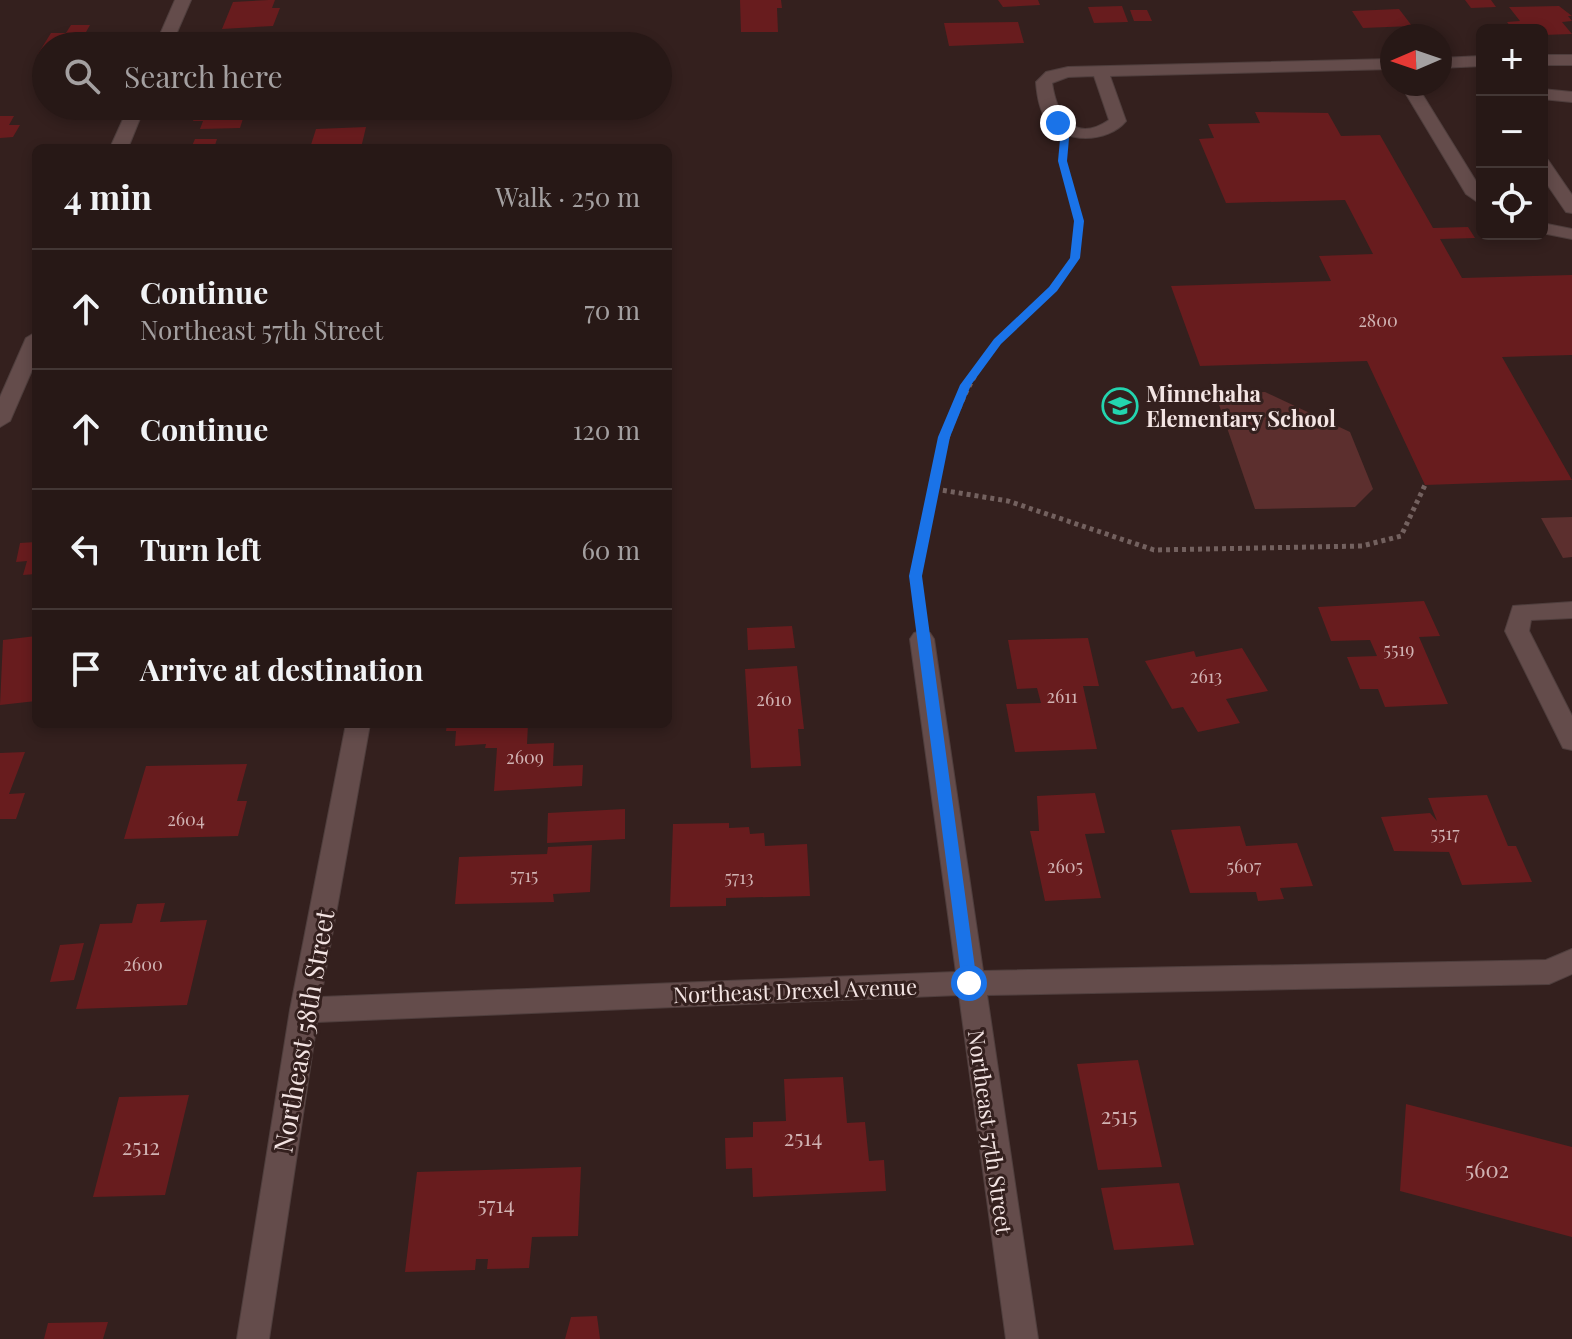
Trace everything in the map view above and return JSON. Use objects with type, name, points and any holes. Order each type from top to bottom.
[{"type":"street","points":[[169,32],[183,0]]},
{"type":"street","points":[[1548,60],[1572,60]]},
{"type":"street","points":[[1452,63],[1476,62]]},
{"type":"street","points":[[1101,72],[1118,121],[1097,132],[1065,127],[1053,118],[1044,82],[1059,73],[1380,64]]},
{"type":"street","points":[[1548,95],[1572,97]]},
{"type":"street","points":[[1415,96],[1476,195]]},
{"type":"street","points":[[121,144],[131,120]]},
{"type":"street","points":[[1545,168],[1572,208]]},
{"type":"street","points":[[1548,229],[1572,234]]},
{"type":"street","points":[[0,421],[32,347]]},
{"type":"street","points":[[1572,610],[1521,612],[1517,618],[1517,631],[1572,741]]},
{"type":"street","name":"Northeast 57th Street","points":[[922,639],[1022,1339]]},
{"type":"street","name":"Northeast 58th Street","points":[[253,1339],[304,1010],[357,728]]},
{"type":"street","name":"Northeast Drexel Avenue","points":[[304,1010],[969,983],[1549,972],[1572,961]]},
{"type":"path","points":[[922,639],[915,576],[944,437],[966,385],[997,341],[1053,289],[1075,258],[1079,221],[1063,161],[1065,127]]},
{"type":"path","points":[[935,489],[1008,501],[1154,550],[1198,551],[1362,546],[1401,536],[1425,485]]},
{"type":"shaded area","points":[[1265,392],[1350,432],[1373,489],[1355,507],[1255,509],[1215,393]]},
{"type":"shaded area","points":[[1572,517],[1572,557],[1563,558],[1541,518]]},
{"type":"building","points":[[275,0],[272,8],[280,8],[273,26],[222,29],[233,2]]},
{"type":"building","points":[[740,0],[781,0],[782,8],[777,8],[778,32],[741,32]]},
{"type":"building","points":[[998,0],[1038,0],[1040,5],[1003,7]]},
{"type":"building","points":[[1465,0],[1491,0],[1496,7],[1471,8]]},
{"type":"building","points":[[1122,6],[1128,22],[1094,23],[1088,7]]},
{"type":"building","points":[[1559,6],[1572,16],[1568,16],[1572,21],[1562,22],[1572,34],[1548,35],[1548,24],[1508,24],[1507,22],[1520,21],[1509,7]]},
{"type":"building","points":[[1399,9],[1410,24],[1380,24],[1380,27],[1363,28],[1352,11]]},
{"type":"building","points":[[1130,10],[1147,10],[1152,21],[1134,21]]},
{"type":"building","points":[[1018,22],[1024,43],[949,46],[944,23]]},
{"type":"building","points":[[71,25],[90,25],[86,32],[67,32]]},
{"type":"building","points":[[1255,112],[1328,113],[1341,136],[1380,135],[1433,228],[1468,227],[1475,238],[1440,239],[1462,278],[1572,275],[1572,355],[1502,357],[1572,480],[1425,485],[1367,361],[1200,366],[1171,286],[1331,281],[1319,256],[1373,254],[1345,200],[1226,203],[1199,139],[1214,138],[1208,124],[1260,123]]},
{"type":"building","points":[[0,116],[14,116],[9,125],[20,125],[13,137],[0,138]]},
{"type":"building","points":[[243,120],[240,128],[200,129],[203,121],[193,121]]},
{"type":"building","points":[[366,127],[362,144],[311,144],[316,129]]},
{"type":"building","points":[[195,139],[217,139],[215,144],[193,144]]},
{"type":"building","points":[[32,542],[32,574],[23,575],[27,561],[16,562],[20,543]]},
{"type":"building","points":[[1424,601],[1440,636],[1419,637],[1448,704],[1385,707],[1378,689],[1360,689],[1347,657],[1377,656],[1370,640],[1331,641],[1318,607]]},
{"type":"building","points":[[792,626],[795,648],[748,650],[747,628]]},
{"type":"building","points":[[32,636],[32,701],[0,705],[3,640]]},
{"type":"building","points":[[1088,638],[1099,686],[1083,686],[1097,749],[1015,752],[1006,704],[1041,703],[1037,688],[1017,689],[1008,640]]},
{"type":"building","points":[[1242,648],[1268,691],[1226,699],[1240,723],[1198,732],[1183,707],[1172,709],[1145,661],[1194,651],[1196,657]]},
{"type":"building","points":[[797,666],[804,729],[798,729],[801,766],[751,768],[745,669]]},
{"type":"building","points":[[446,728],[528,728],[527,744],[554,743],[553,766],[583,765],[582,786],[494,791],[497,748],[485,748],[486,744],[455,746],[456,731],[446,731]]},
{"type":"building","points":[[25,752],[9,794],[25,793],[16,819],[0,819],[0,753]]},
{"type":"building","points":[[247,764],[237,801],[247,801],[238,836],[124,839],[146,766]]},
{"type":"building","points":[[1095,793],[1105,833],[1085,834],[1101,898],[1045,901],[1030,831],[1039,831],[1037,796]]},
{"type":"building","points":[[1487,795],[1508,846],[1516,846],[1532,882],[1462,885],[1449,852],[1394,851],[1381,817],[1430,813],[1437,821],[1428,798]]},
{"type":"building","points":[[625,809],[625,839],[547,843],[548,813]]},
{"type":"building","points":[[729,823],[729,828],[749,827],[750,834],[764,833],[765,846],[807,844],[810,896],[726,898],[726,906],[670,907],[673,824]]},
{"type":"building","points":[[1240,826],[1246,846],[1297,843],[1313,886],[1280,888],[1284,899],[1258,901],[1256,892],[1190,893],[1171,830]]},
{"type":"building","points":[[592,845],[590,892],[553,894],[554,902],[455,904],[459,857],[547,854],[548,847]]},
{"type":"building","points":[[165,903],[160,922],[207,920],[187,1005],[76,1009],[100,924],[132,923],[137,904]]},
{"type":"building","points":[[84,943],[74,980],[50,982],[60,945]]},
{"type":"building","points":[[1138,1060],[1162,1167],[1098,1170],[1077,1064]]},
{"type":"building","points":[[843,1077],[847,1123],[865,1122],[869,1161],[884,1160],[886,1191],[753,1197],[752,1168],[726,1169],[725,1138],[753,1137],[753,1122],[786,1121],[784,1079]]},
{"type":"building","points":[[189,1095],[165,1195],[93,1197],[119,1097]]},
{"type":"building","points":[[1406,1104],[1572,1147],[1572,1237],[1400,1191]]},
{"type":"building","points":[[581,1167],[578,1236],[532,1237],[529,1268],[487,1269],[488,1259],[476,1259],[475,1270],[405,1272],[417,1172]]},
{"type":"building","points":[[1179,1183],[1194,1245],[1114,1250],[1101,1188]]},
{"type":"building","points":[[597,1316],[600,1339],[565,1339],[571,1317]]},
{"type":"building","points":[[108,1322],[103,1339],[44,1339],[48,1323]]},
{"type":"place","name":"Minnehaha Elementary School","points":[[1120,406]]},
{"type":"route","points":[[969,983],[915,576],[944,437],[966,385],[997,341],[1053,289],[1075,258],[1079,221],[1063,161],[1065,127],[1058,123]]}]
